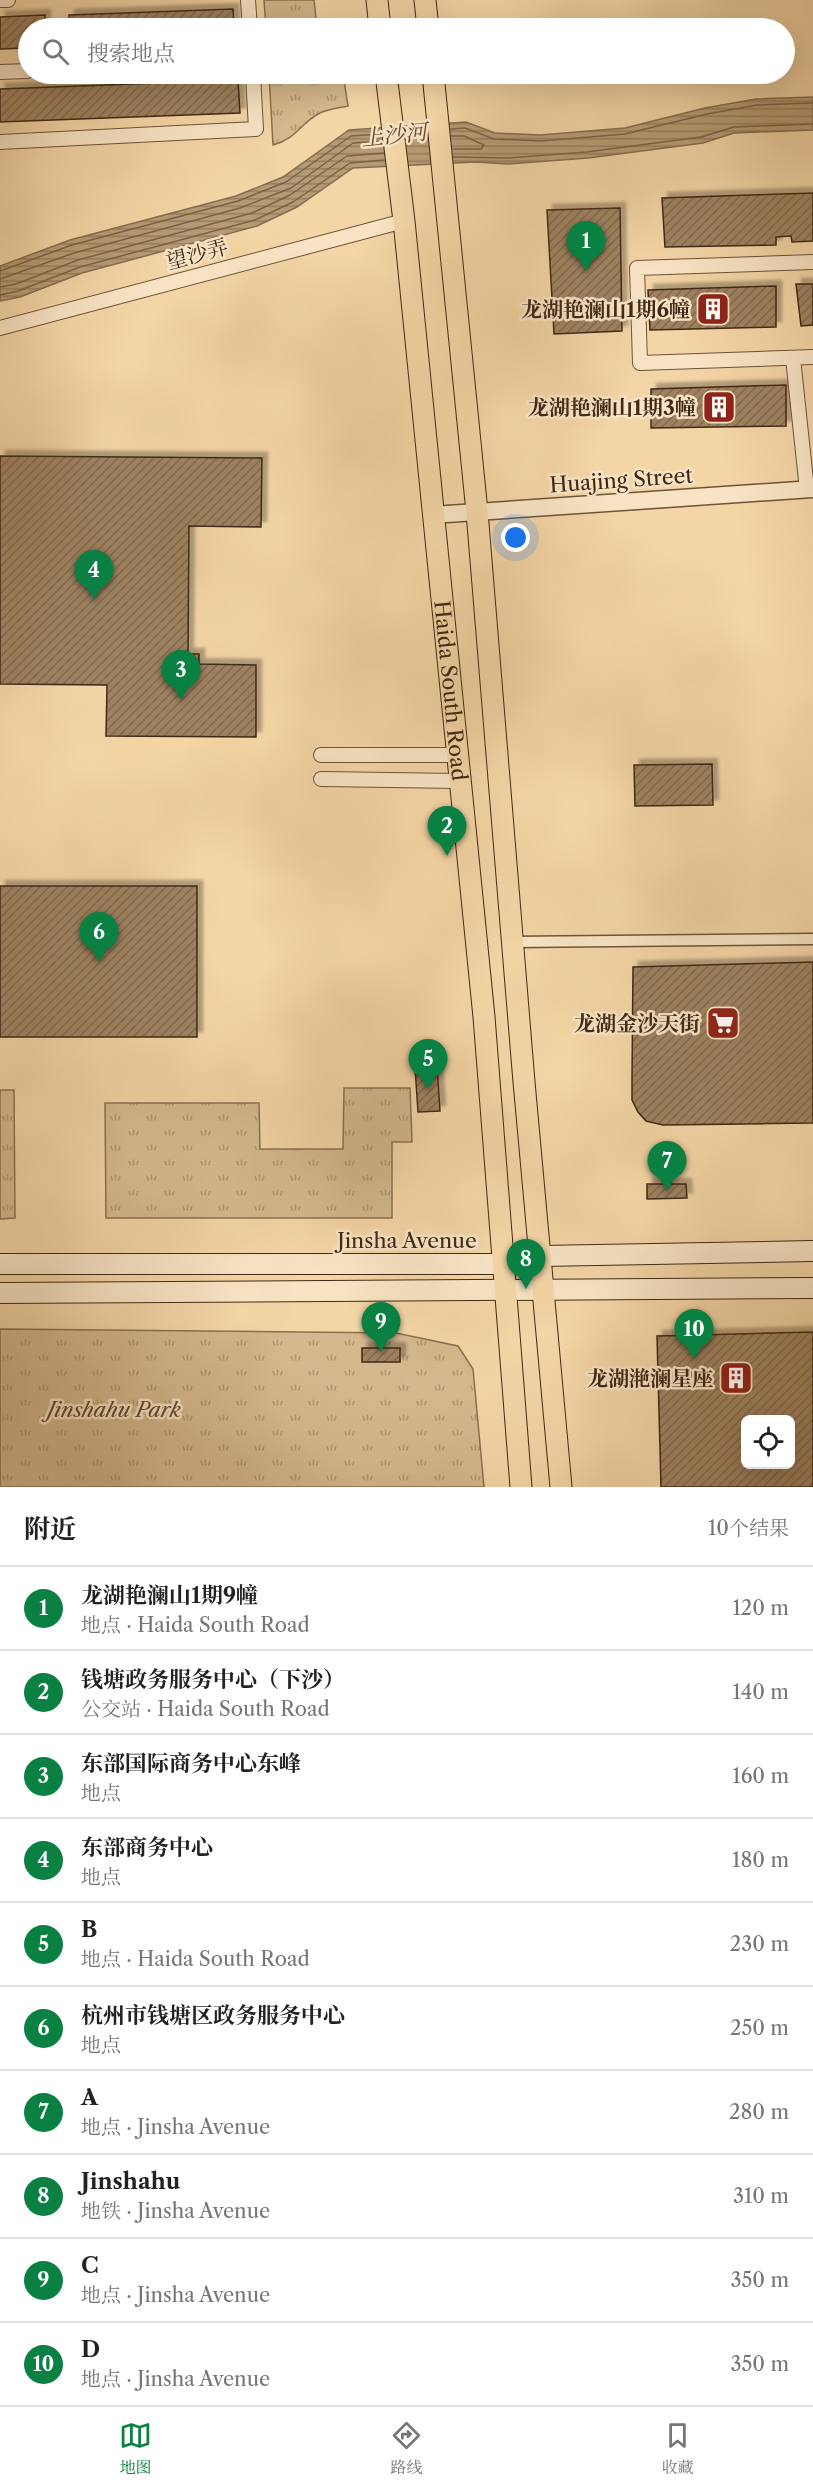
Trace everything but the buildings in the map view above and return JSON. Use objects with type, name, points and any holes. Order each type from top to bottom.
[{"type":"main road","points":[[377,0],[379,18]]},
{"type":"main road","points":[[425,0],[427,18]]},
{"type":"main road","name":"Haida South Road","points":[[387,84],[404,221],[484,1017],[521,1487]]},
{"type":"main road","name":"Haida South Road","points":[[434,84],[477,512],[561,1487]]},
{"type":"main road","name":"Jinsha Avenue","points":[[0,1263],[504,1264],[541,1256],[813,1251]]},
{"type":"main road","points":[[0,1293],[813,1288]]},
{"type":"street","points":[[0,0],[8,0]]},
{"type":"street","points":[[248,0],[249,18]]},
{"type":"street","points":[[0,72],[18,71]]},
{"type":"street","points":[[0,142],[256,129],[254,84]]},
{"type":"street","name":"望沙弄","points":[[0,328],[404,221]]},
{"type":"street","points":[[813,262],[637,268],[640,363],[813,357]]},
{"type":"street","points":[[793,358],[810,489]]},
{"type":"street","name":"Huajing Street","points":[[432,515],[810,489]]},
{"type":"street","points":[[321,754],[457,754]]},
{"type":"street","points":[[321,779],[459,781]]},
{"type":"street","points":[[513,942],[813,939]]},
{"type":"green space","points":[[264,0],[314,0],[316,18],[265,18]]},
{"type":"green space","points":[[270,84],[345,84],[348,106],[320,113],[288,139],[273,145]]},
{"type":"green space","points":[[344,1088],[410,1088],[412,1142],[392,1142],[392,1218],[106,1218],[105,1103],[259,1103],[260,1149],[343,1149]]},
{"type":"green space","points":[[0,1090],[14,1090],[15,1218],[0,1219]]},
{"type":"green space","name":"Jinshahu Park","points":[[0,1329],[396,1333],[458,1346],[473,1369],[484,1487],[0,1487]]},
{"type":"water","name":"上沙河","points":[[813,97],[813,130],[734,133],[703,143],[588,158],[508,164],[476,162],[353,168],[297,207],[257,226],[82,273],[20,297],[0,301],[0,266],[70,240],[236,196],[283,177],[349,130],[466,122],[495,133],[540,135],[625,128],[705,108],[756,99]]},
{"type":"place","name":"龙湖艳澜山1期9幢","points":[[586,271]]},
{"type":"place","name":"龙湖艳澜山1期6幢","points":[[713,309]]},
{"type":"place","name":"龙湖艳澜山1期3幢","points":[[719,407]]},
{"type":"place","name":"东部商务中心","points":[[94,600]]},
{"type":"place","name":"东部国际商务中心东峰","points":[[181,700]]},
{"type":"place","name":"钱塘政务服务中心（下沙）","points":[[447,856]]},
{"type":"place","name":"杭州市钱塘区政务服务中心","points":[[99,962]]},
{"type":"place","name":"龙湖金沙天街","points":[[723,1023]]},
{"type":"place","name":"B","points":[[428,1089]]},
{"type":"place","name":"A","points":[[667,1191]]},
{"type":"place","name":"Jinshahu","points":[[526,1289]]},
{"type":"place","name":"C","points":[[381,1352]]},
{"type":"place","name":"D","points":[[694,1359]]},
{"type":"place","name":"龙湖滟澜星座","points":[[736,1378]]}]
